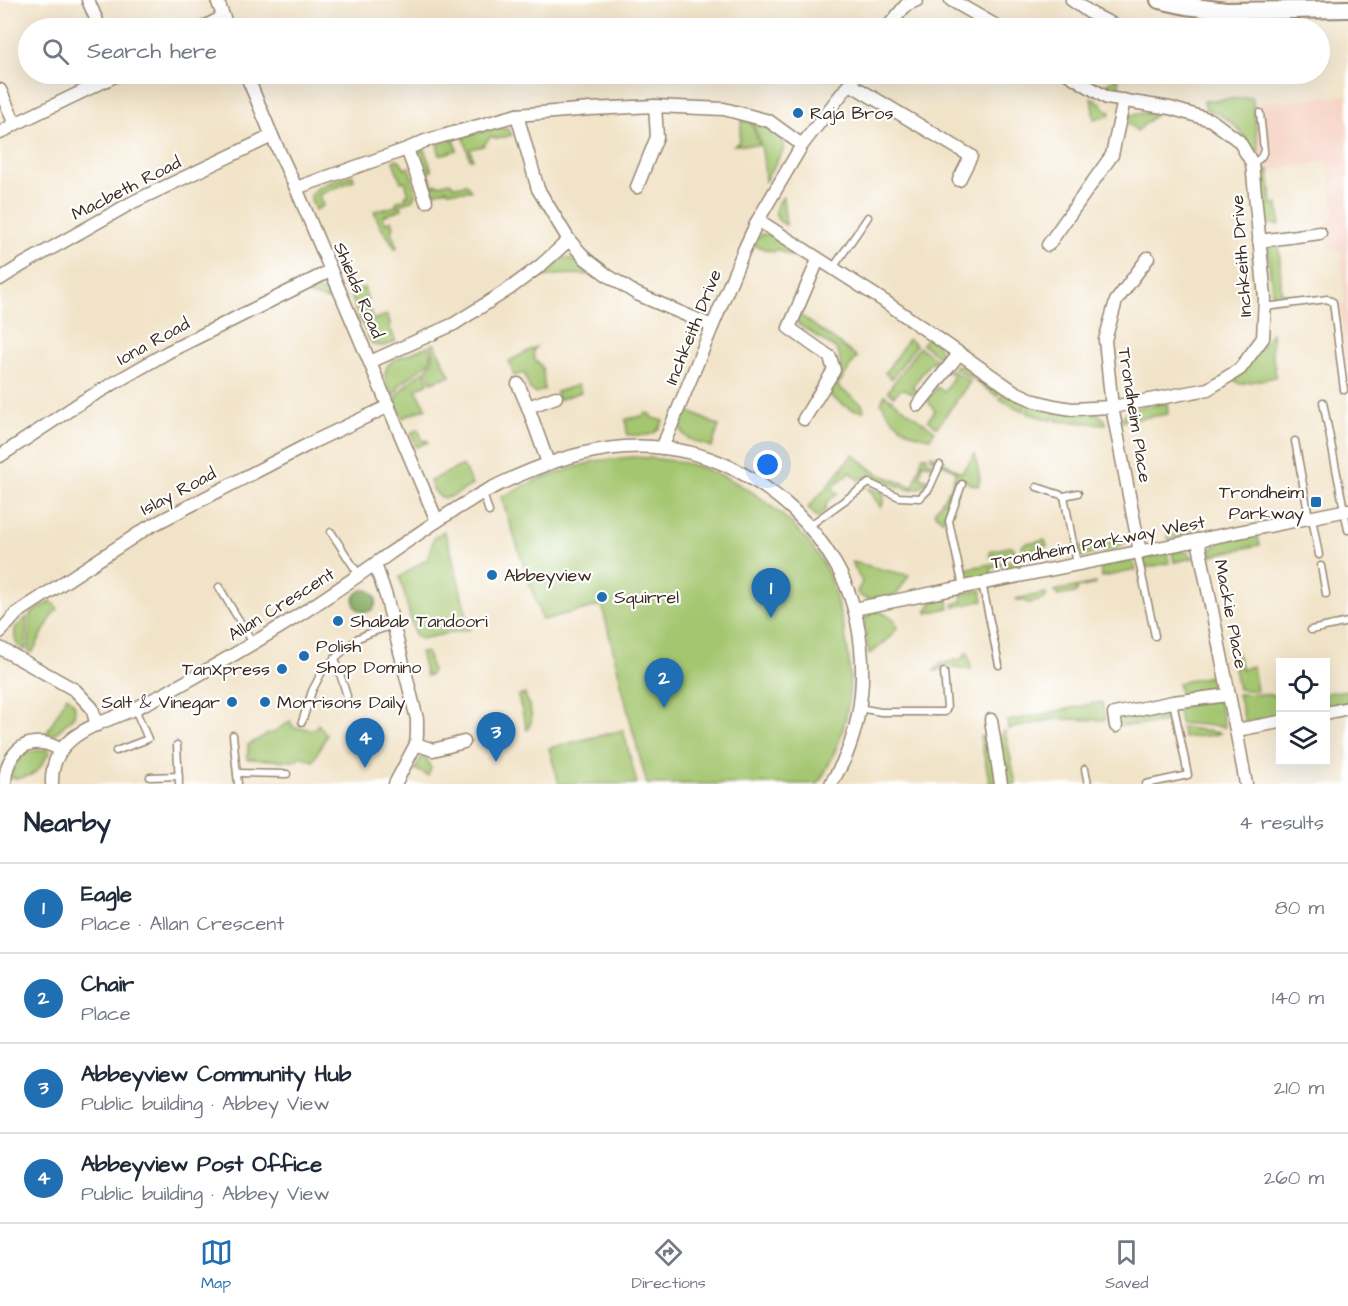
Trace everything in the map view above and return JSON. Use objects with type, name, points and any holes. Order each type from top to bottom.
[{"type":"street","points":[[88,0],[96,18]]},
{"type":"street","points":[[217,0],[223,18]]},
{"type":"street","points":[[895,18],[906,5],[918,0]]},
{"type":"street","points":[[951,0],[982,18]]},
{"type":"street","points":[[1072,0],[1100,18]]},
{"type":"street","points":[[1159,0],[1226,11],[1348,9]]},
{"type":"street","points":[[1226,11],[1226,18]]},
{"type":"street","points":[[0,133],[98,84]]},
{"type":"street","name":"Shields Road","points":[[250,84],[437,521]]},
{"type":"street","name":"Inchkeith Drive","points":[[662,448],[744,250],[759,220],[802,145],[849,84]]},
{"type":"street","points":[[861,84],[971,156],[959,180]]},
{"type":"street","name":"Inchkeith Drive","points":[[759,220],[1015,392],[1035,401],[1072,409],[1112,406],[1208,389],[1240,369],[1263,338],[1265,298],[1252,163],[1239,141],[1210,120],[1170,108],[1107,98],[1084,84]]},
{"type":"street","points":[[0,90],[15,124]]},
{"type":"street","points":[[1048,245],[1112,155],[1124,100]]},
{"type":"street","points":[[637,187],[657,137],[655,106]]},
{"type":"street","points":[[296,188],[425,141],[517,115],[655,106],[724,109],[769,122],[802,145]]},
{"type":"street","points":[[517,115],[538,189],[569,240],[607,276],[637,294],[712,326]]},
{"type":"street","name":"Macbeth Road","points":[[0,279],[133,202],[272,136]]},
{"type":"street","points":[[407,149],[426,201]]},
{"type":"street","points":[[1259,241],[1320,233]]},
{"type":"street","points":[[370,362],[454,324],[509,290],[569,240]]},
{"type":"street","name":"Trondheim Place","points":[[1138,552],[1112,406],[1105,340],[1116,301],[1148,258]]},
{"type":"street","points":[[804,419],[834,370],[830,357],[789,328],[818,260]]},
{"type":"street","name":"Iona Road","points":[[0,456],[83,401],[168,352],[330,271]]},
{"type":"street","points":[[916,405],[959,354]]},
{"type":"street","points":[[518,384],[548,463]]},
{"type":"street","points":[[528,406],[556,397]]},
{"type":"street","name":"Islay Road","points":[[0,632],[17,613],[147,528],[315,441],[389,406]]},
{"type":"street","name":"Allan Crescent","points":[[52,784],[52,772],[57,757],[73,737],[135,709],[254,644],[437,521],[483,493],[548,463],[597,450],[622,447],[662,448],[694,454],[722,463],[754,479],[789,505],[822,542],[840,572],[854,609],[860,631],[861,647],[859,708],[846,755],[831,784]]},
{"type":"street","name":"Trondheim Parkway West","points":[[854,609],[1346,511]]},
{"type":"street","name":"Mackie Place","points":[[1198,540],[1246,784]]},
{"type":"street","points":[[375,564],[394,625],[417,719],[416,744],[395,784]]},
{"type":"street","points":[[0,648],[75,690],[92,708],[97,725]]},
{"type":"street","name":"Mackie Place","points":[[1114,715],[1173,702],[1228,695]]},
{"type":"street","points":[[1330,712],[1348,708]]},
{"type":"street","points":[[991,720],[1001,784]]},
{"type":"street","points":[[1236,730],[1276,723]]},
{"type":"street","points":[[416,744],[433,750],[464,742]]},
{"type":"street","points":[[4,784],[10,758],[22,748],[33,743],[44,743],[62,750]]},
{"type":"lane","points":[[1252,163],[1260,159],[1264,150],[1260,113]]},
{"type":"lane","points":[[833,269],[868,217]]},
{"type":"lane","points":[[1264,307],[1327,299],[1333,302],[1344,390]]},
{"type":"lane","points":[[1323,402],[1348,530]]},
{"type":"lane","points":[[1295,441],[1319,555]]},
{"type":"lane","points":[[809,526],[869,483],[899,497],[920,498],[929,489],[940,465]]},
{"type":"lane","points":[[962,484],[949,521],[963,588]]},
{"type":"lane","points":[[1037,487],[1064,496],[1078,492]]},
{"type":"lane","points":[[483,493],[489,512]]},
{"type":"lane","points":[[1064,496],[1077,564]]},
{"type":"lane","points":[[331,532],[359,575]]},
{"type":"lane","points":[[1138,552],[1155,636]]},
{"type":"lane","points":[[1321,566],[1326,594]]},
{"type":"lane","points":[[982,583],[999,666]]},
{"type":"lane","points":[[219,587],[254,644]]},
{"type":"lane","points":[[1311,630],[1348,622]]},
{"type":"lane","points":[[302,722],[312,691],[324,668],[358,638],[394,625]]},
{"type":"lane","points":[[335,658],[346,696]]},
{"type":"lane","points":[[859,708],[881,712],[945,712],[947,708],[944,672]]},
{"type":"lane","points":[[1146,784],[1188,775],[1173,702]]},
{"type":"lane","points":[[116,751],[148,739],[135,709]]},
{"type":"lane","points":[[233,735],[238,784]]},
{"type":"lane","points":[[177,745],[179,784]]},
{"type":"lane","points":[[1085,769],[1088,784]]},
{"type":"lane","points":[[237,773],[287,774]]},
{"type":"lane","points":[[150,777],[179,776]]},
{"type":"shaded area","points":[[1348,95],[1348,380],[1340,305],[1346,304],[1341,251],[1328,248],[1326,223],[1334,215],[1328,161],[1259,172],[1253,104]]},
{"type":"green space","points":[[1108,84],[1119,84],[1120,93],[1104,87]]},
{"type":"green space","points":[[1252,97],[1259,152],[1254,152],[1245,137],[1228,120],[1206,109],[1204,101]]},
{"type":"green space","points":[[1091,98],[1110,112],[1109,116],[1094,119]]},
{"type":"green space","points":[[1144,113],[1155,115],[1137,131],[1124,120],[1126,116]]},
{"type":"green space","points":[[742,120],[751,123],[759,145],[734,145],[739,142]]},
{"type":"green space","points":[[751,121],[779,135],[784,145],[783,151],[765,181],[760,142]]},
{"type":"green space","points":[[499,128],[508,129],[512,135],[497,139],[491,136],[483,146],[470,149],[473,159],[470,159],[463,136]]},
{"type":"green space","points":[[454,139],[457,150],[440,155],[437,145]]},
{"type":"green space","points":[[424,149],[432,171],[428,172],[433,186],[450,182],[454,186],[467,184],[471,191],[448,191],[447,189],[435,193],[426,189],[417,164],[420,162],[419,152]]},
{"type":"green space","points":[[396,159],[405,169],[409,167],[416,192],[413,199],[401,205],[402,209],[383,216],[385,223],[392,220],[394,227],[391,229],[397,247],[395,248],[381,228],[374,211],[397,206],[396,202],[406,198],[405,195],[409,195],[405,181],[401,182],[393,161]]},
{"type":"green space","points":[[1269,170],[1272,205],[1278,204],[1280,225],[1270,224],[1264,217],[1259,172]]},
{"type":"green space","points":[[353,175],[354,180],[319,195],[323,206],[315,210],[311,198],[314,191],[330,182]]},
{"type":"green space","points":[[783,197],[786,225],[781,223],[776,216],[777,205]]},
{"type":"green space","points":[[763,234],[770,235],[800,253],[799,259],[776,249],[774,252],[753,245],[756,238]]},
{"type":"green space","points":[[1279,242],[1282,300],[1273,300],[1268,253],[1271,246]]},
{"type":"green space","points":[[561,259],[576,262],[590,275],[563,274],[536,278]]},
{"type":"green space","points":[[364,288],[368,300],[355,306],[350,293]]},
{"type":"green space","points":[[313,289],[329,293],[333,301],[302,293]]},
{"type":"green space","points":[[367,304],[373,320],[387,315],[396,341],[379,346],[370,341],[355,308]]},
{"type":"green space","points":[[799,314],[857,357],[837,386],[862,404],[864,411],[850,409],[830,396],[829,389],[840,369],[840,359],[835,348],[798,324]]},
{"type":"green space","points":[[1272,333],[1276,377],[1240,384],[1234,380]]},
{"type":"green space","points":[[927,338],[937,344],[943,359],[922,344]]},
{"type":"green space","points":[[908,339],[916,345],[892,379],[885,373]]},
{"type":"green space","points":[[435,344],[450,376],[431,382],[426,369],[433,358],[431,345]]},
{"type":"green space","points":[[428,346],[432,354],[429,362],[400,385],[393,397],[385,378],[388,365],[392,361]]},
{"type":"green space","points":[[536,347],[533,352],[535,361],[542,369],[544,390],[535,393],[530,389],[524,373],[514,376],[509,361]]},
{"type":"green space","points":[[919,347],[941,363],[939,366],[931,361],[912,387],[920,393],[912,394],[903,389],[894,396],[888,391]]},
{"type":"green space","points":[[966,365],[977,373],[972,379],[954,367]]},
{"type":"green space","points":[[951,369],[970,382],[937,427],[928,420],[935,411],[928,398],[937,387],[944,392],[954,376],[947,371]]},
{"type":"green space","points":[[424,371],[428,383],[416,389],[426,408],[402,418],[395,401],[397,396]]},
{"type":"green space","points":[[980,375],[1001,389],[997,396],[975,381]]},
{"type":"green space","points":[[578,385],[581,392],[558,400],[556,392]]},
{"type":"green space","points":[[1004,391],[1027,402],[1024,411],[1000,399]]},
{"type":"green space","points":[[885,395],[935,431],[930,438],[908,431],[895,421],[881,402]]},
{"type":"green space","points":[[1167,402],[1168,414],[1122,421],[1130,409]]},
{"type":"green space","points":[[1030,403],[1054,410],[1053,420],[1027,413]]},
{"type":"green space","points":[[686,410],[719,426],[712,447],[684,435],[681,425]]},
{"type":"green space","points":[[1057,411],[1098,414],[1106,424],[1056,421]]},
{"type":"green space","points":[[646,413],[663,421],[657,431],[649,435],[627,435],[626,419]]},
{"type":"green space","points":[[418,429],[423,441],[428,442],[416,447],[411,433]]},
{"type":"green space","points":[[853,454],[876,473],[913,487],[923,456],[927,456],[927,461],[933,463],[932,466],[923,463],[920,477],[928,480],[921,487],[913,489],[877,479],[858,480],[851,472],[832,487],[838,494],[827,502],[825,510],[817,518],[808,507]]},
{"type":"green space","points":[[975,454],[980,480],[978,486],[958,478],[944,520],[942,520],[934,512],[951,488],[956,471],[931,458],[931,455],[961,473]]},
{"type":"green space","points":[[632,457],[691,465],[735,482],[769,504],[785,518],[812,547],[823,563],[831,581],[846,637],[850,681],[845,722],[838,743],[818,784],[647,784],[602,605],[542,620],[501,497],[537,480],[594,461]]},
{"type":"green space","points":[[463,465],[472,485],[447,498],[438,495],[430,481]]},
{"type":"green space","points":[[868,488],[883,492],[884,500],[881,508]]},
{"type":"green space","points":[[1198,523],[1200,533],[1168,539],[1167,530],[1185,528],[1185,526]]},
{"type":"green space","points":[[444,531],[470,629],[421,639],[415,636],[400,577],[427,560],[434,538]]},
{"type":"green space","points":[[1257,535],[1260,545],[1208,556],[1216,545],[1222,542]]},
{"type":"green space","points":[[1129,537],[1118,548],[1102,552],[1100,543]]},
{"type":"green space","points":[[1045,540],[1047,546],[1023,551],[1022,546],[1025,543]]},
{"type":"green space","points":[[1095,543],[1097,553],[1080,557],[1078,547]]},
{"type":"green space","points":[[1012,546],[1015,552],[990,557],[990,551]]},
{"type":"green space","points":[[1172,552],[1187,552],[1194,558],[1174,562]]},
{"type":"green space","points":[[1167,553],[1169,563],[1145,568],[1144,558]]},
{"type":"green space","points":[[1018,559],[1020,569],[1007,572],[1005,562]]},
{"type":"green space","points":[[1133,560],[1136,570],[1102,577],[1100,567]]},
{"type":"green space","points":[[852,562],[909,575],[897,594],[876,599],[865,598],[857,592],[862,582]]},
{"type":"green space","points":[[1001,562],[1001,566],[991,568],[992,575],[966,580],[964,569]]},
{"type":"green space","points":[[1096,583],[1077,588],[1075,593],[1058,596],[1054,591]]},
{"type":"green space","points":[[365,590],[373,593],[376,601],[373,609],[365,612],[357,609],[354,601],[357,593]]},
{"type":"green space","points":[[981,590],[983,601],[954,607],[953,604],[963,601],[961,594]]},
{"type":"green space","points":[[1046,593],[1043,600],[1028,603],[1016,599]]},
{"type":"green space","points":[[947,597],[949,608],[927,613],[934,600]]},
{"type":"green space","points":[[51,601],[58,609],[32,653],[29,652],[30,614]]},
{"type":"green space","points":[[875,609],[894,619],[897,628],[869,654],[864,625],[866,618]]},
{"type":"green space","points":[[27,617],[26,650],[17,644],[15,628]]},
{"type":"green space","points":[[420,652],[427,653],[432,671],[430,675],[426,676]]},
{"type":"green space","points":[[1237,652],[1242,669],[1253,666],[1257,691],[1238,689],[1231,653]]},
{"type":"green space","points":[[968,653],[971,669],[939,668],[938,671],[934,671],[940,664],[964,658],[964,654]]},
{"type":"green space","points":[[1215,675],[1214,688],[1180,694],[1178,683]]},
{"type":"green space","points":[[1348,690],[1348,703],[1330,706],[1330,692]]},
{"type":"green space","points":[[525,694],[531,717],[527,730],[518,696]]},
{"type":"green space","points":[[1238,694],[1276,695],[1276,718],[1245,721]]},
{"type":"green space","points":[[67,696],[74,705],[74,716],[55,734],[45,736]]},
{"type":"green space","points":[[1218,700],[1225,727],[1180,723],[1179,707]]},
{"type":"green space","points":[[1102,702],[1105,720],[1055,719],[1008,729],[1007,721]]},
{"type":"green space","points":[[1169,709],[1172,722],[1121,726],[1125,716]]},
{"type":"green space","points":[[290,721],[294,728],[315,729],[318,724],[327,735],[313,761],[301,756],[294,761],[248,759],[248,745],[271,734]]},
{"type":"green space","points":[[1181,727],[1221,733],[1184,738]]},
{"type":"green space","points":[[623,730],[637,784],[559,784],[549,748]]},
{"type":"green space","points":[[1005,731],[1016,784],[1008,784],[999,737]]},
{"type":"green space","points":[[980,736],[988,738],[990,742],[997,784],[990,784]]},
{"type":"green space","points":[[46,747],[50,750],[36,772],[25,777],[10,778],[15,765],[22,756],[45,750]]},
{"type":"green space","points":[[423,757],[426,758],[431,768],[428,776],[415,769]]},
{"type":"place","name":"Raja Bros","points":[[798,113]]},
{"type":"place","name":"Trondheim Parkway","points":[[1316,502]]},
{"type":"place","name":"Abbeyview","points":[[492,575]]},
{"type":"place","name":"Squirrel","points":[[602,597]]},
{"type":"place","name":"Eagle","points":[[771,618]]},
{"type":"place","name":"Shabab Tandoori","points":[[338,621]]},
{"type":"place","name":"Polish Shop Domino","points":[[304,656]]},
{"type":"place","name":"TanXpress","points":[[282,669]]},
{"type":"place","name":"Salt & Vinegar","points":[[232,702]]},
{"type":"place","name":"Morrisons Daily","points":[[265,702]]},
{"type":"place","name":"Chair","points":[[664,708]]},
{"type":"place","name":"Abbeyview Community Hub","points":[[496,762]]},
{"type":"place","name":"Abbeyview Post Office","points":[[365,768]]}]
